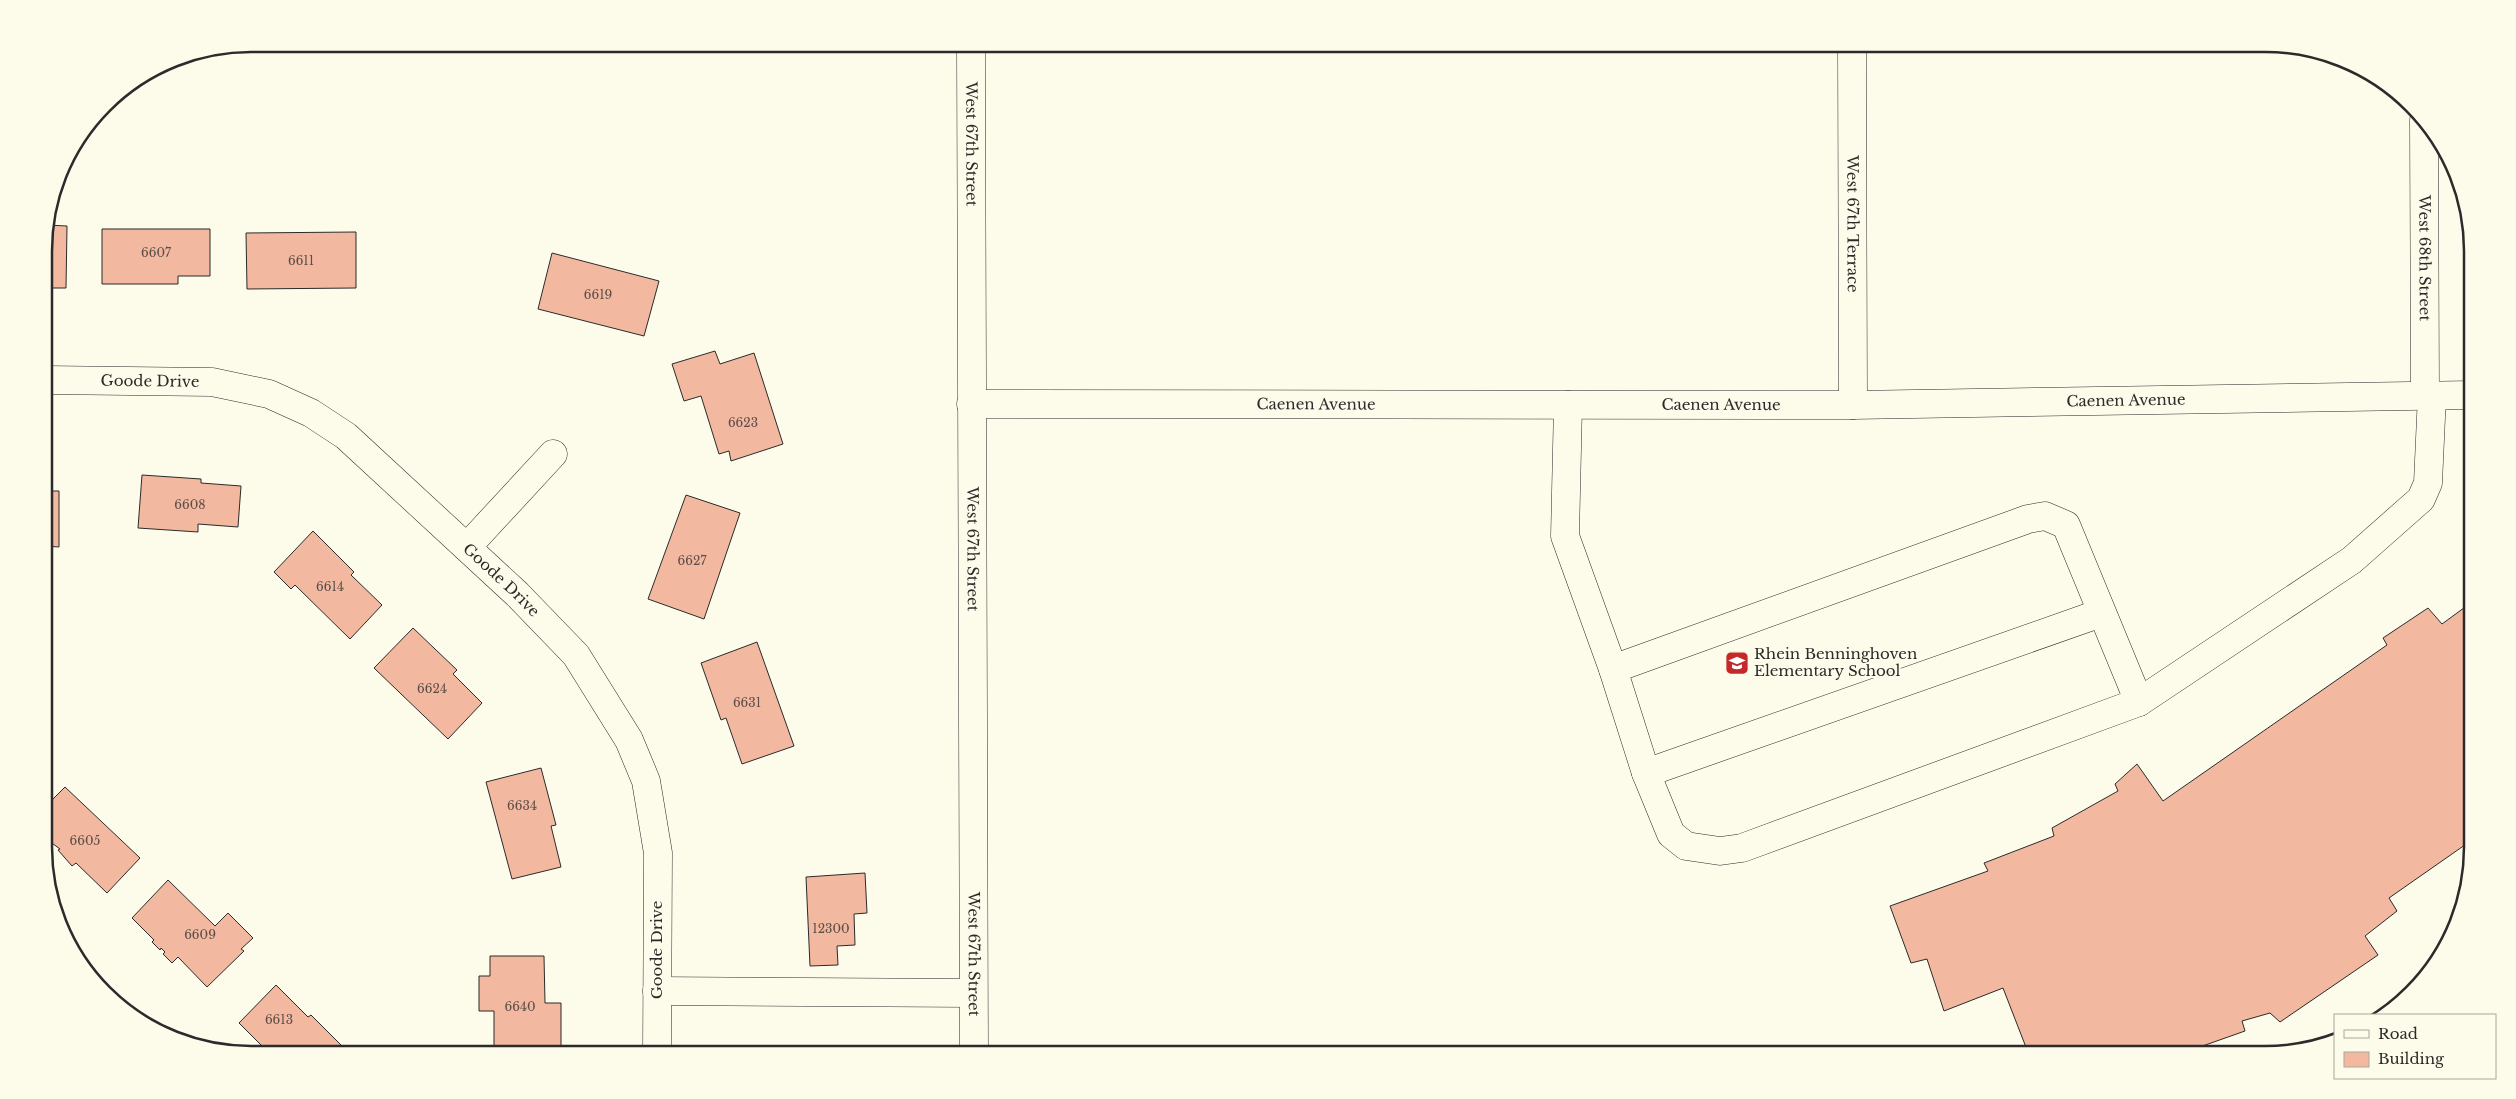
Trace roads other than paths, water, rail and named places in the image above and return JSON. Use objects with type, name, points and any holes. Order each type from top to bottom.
[{"type":"street","name":"West 67th Street","points":[[971,52],[974,1046]]},
{"type":"street","name":"West 67th Terrace","points":[[1852,52],[1853,405]]},
{"type":"street","name":"West 68th Street","points":[[1568,405],[1565,536],[1613,669],[1646,773],[1671,834],[1686,846],[1720,851],[1742,848],[2139,702],[2352,560],[2421,499],[2428,483],[2424,133]]},
{"type":"street","name":"Goode Drive","points":[[52,380],[212,382],[269,394],[311,413],[346,436],[466,547],[576,655],[628,740],[646,781],[658,853],[657,1046]]},
{"type":"street","name":"Caenen Avenue","points":[[971,404],[1853,405],[2464,395]]},
{"type":"street","points":[[466,547],[553,454]]},
{"type":"street","points":[[1613,669],[2028,519],[2045,516],[2066,525],[2139,702]]},
{"type":"street","points":[[1646,773],[2101,613]]},
{"type":"street","points":[[657,991],[974,993]]},
{"type":"place","name":"Rhein Benninghoven Elementary School","points":[[1737,663]]}]
